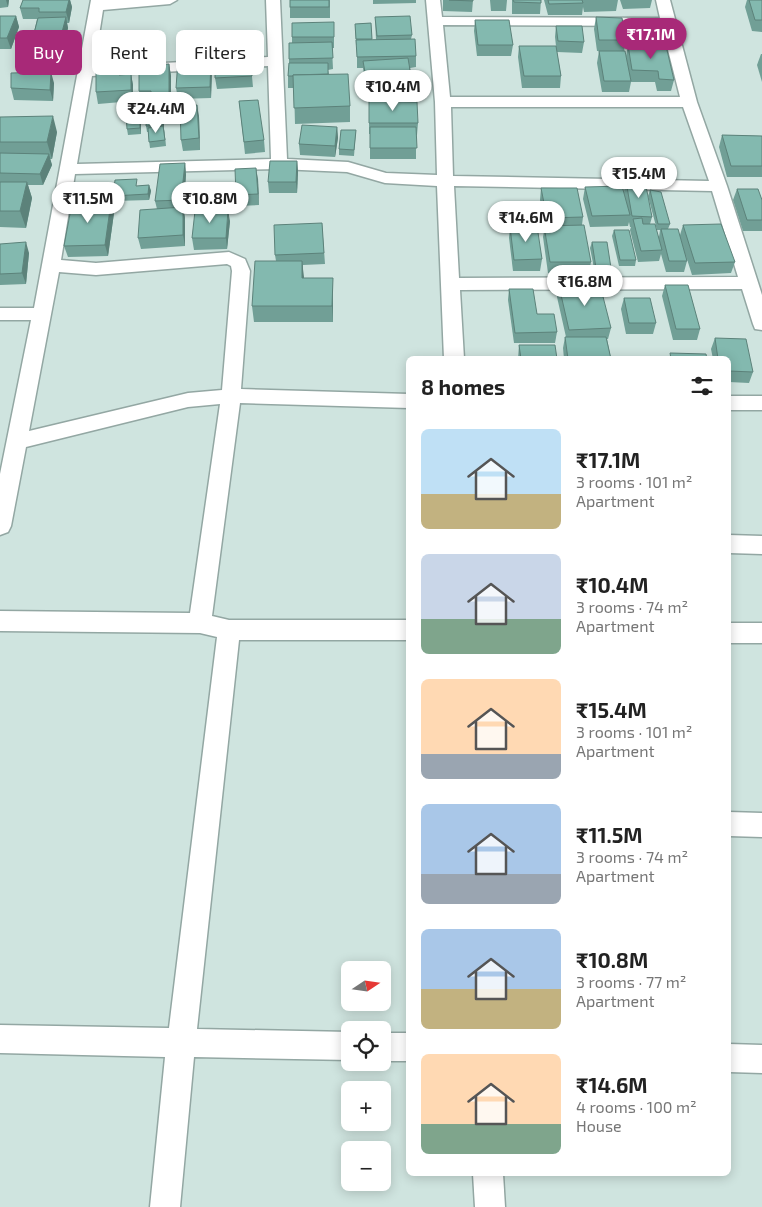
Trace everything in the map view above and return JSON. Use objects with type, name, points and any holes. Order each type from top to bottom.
[{"type":"street","points":[[0,526],[51,266],[98,3],[170,0]]},
{"type":"street","points":[[273,0],[279,164]]},
{"type":"street","points":[[433,0],[443,102],[454,356]]},
{"type":"street","points":[[663,0],[689,102],[719,186],[762,324]]},
{"type":"street","points":[[435,21],[668,22]]},
{"type":"street","points":[[86,72],[275,61]]},
{"type":"street","points":[[443,102],[689,102]]},
{"type":"street","points":[[68,169],[279,164],[348,167],[385,178],[446,182],[719,186]]},
{"type":"street","points":[[51,266],[96,269],[230,258],[239,263],[241,271],[231,396],[200,623]]},
{"type":"street","points":[[450,284],[749,283]]},
{"type":"street","points":[[0,314],[42,314]]},
{"type":"street","points":[[18,441],[155,406],[188,400],[231,396],[406,401]]},
{"type":"street","points":[[731,403],[762,403]]},
{"type":"street","points":[[731,544],[762,545]]},
{"type":"street","points":[[0,621],[200,623],[229,630],[406,630]]},
{"type":"street","points":[[164,1207],[229,630]]},
{"type":"street","points":[[731,633],[762,633]]},
{"type":"street","points":[[731,824],[762,825]]},
{"type":"street","points":[[0,1039],[341,1046]]},
{"type":"street","points":[[391,1047],[406,1047]]},
{"type":"street","points":[[731,1058],[762,1059]]},
{"type":"street","points":[[488,1176],[490,1207]]},
{"type":"building","points":[[23,0],[69,0],[66,12],[39,12],[39,8],[20,8]]},
{"type":"building","points":[[290,0],[329,0],[329,7],[290,7]]},
{"type":"building","points":[[513,0],[541,0],[541,3],[514,2]]},
{"type":"building","points":[[548,0],[582,0],[583,3],[549,4]]},
{"type":"building","points":[[749,0],[762,0],[762,20],[755,20]]},
{"type":"building","points":[[0,16],[16,16],[7,38],[0,38]]},
{"type":"building","points":[[410,16],[412,35],[377,36],[375,17]]},
{"type":"building","points":[[66,17],[63,30],[35,30],[38,18]]},
{"type":"building","points":[[596,17],[622,18],[626,40],[599,40]]},
{"type":"building","points":[[475,20],[509,20],[513,45],[478,45]]},
{"type":"building","points":[[334,22],[334,37],[292,37],[292,23]]},
{"type":"building","points":[[371,23],[372,39],[356,39],[355,24]]},
{"type":"building","points":[[630,25],[656,26],[659,41],[633,40]]},
{"type":"building","points":[[556,26],[582,26],[584,42],[558,41]]},
{"type":"building","points":[[415,39],[416,56],[357,57],[356,40]]},
{"type":"building","points":[[332,42],[333,58],[289,59],[289,43]]},
{"type":"building","points":[[628,45],[666,46],[674,80],[659,79],[658,71],[632,70]]},
{"type":"building","points":[[519,46],[556,46],[561,76],[524,76]]},
{"type":"building","points":[[599,51],[625,51],[631,81],[604,81]]},
{"type":"building","points":[[408,58],[411,76],[366,78],[363,61]]},
{"type":"building","points":[[289,63],[328,63],[328,74],[288,76]]},
{"type":"building","points":[[166,64],[169,64],[169,97],[151,98],[151,91],[139,91],[139,75],[166,75]]},
{"type":"building","points":[[11,73],[15,73],[15,75],[51,75],[50,90],[11,88]]},
{"type":"building","points":[[348,74],[350,106],[294,108],[293,75]]},
{"type":"building","points":[[96,75],[131,75],[131,90],[96,92]]},
{"type":"building","points":[[177,75],[210,75],[210,87],[176,88]]},
{"type":"building","points":[[215,75],[252,76],[215,78]]},
{"type":"building","points":[[415,79],[411,96],[370,98],[368,81]]},
{"type":"building","points":[[258,100],[264,140],[244,142],[239,101]]},
{"type":"building","points":[[369,101],[417,102],[418,123],[369,123]]},
{"type":"building","points":[[197,105],[199,138],[181,140],[180,106]]},
{"type":"building","points":[[163,112],[163,125],[146,126],[147,113]]},
{"type":"building","points":[[140,113],[140,128],[127,129],[126,114]]},
{"type":"building","points":[[53,116],[47,142],[0,142],[0,117]]},
{"type":"building","points":[[302,125],[337,127],[335,146],[299,144]]},
{"type":"building","points":[[163,126],[165,140],[149,142],[148,128]]},
{"type":"building","points":[[370,127],[416,127],[417,148],[370,148]]},
{"type":"building","points":[[341,130],[356,130],[354,150],[339,149]]},
{"type":"building","points":[[722,135],[762,136],[762,166],[731,166]]},
{"type":"building","points":[[0,153],[49,154],[40,174],[0,173]]},
{"type":"building","points":[[270,161],[297,161],[296,182],[268,182]]},
{"type":"building","points":[[185,163],[181,200],[155,201],[160,164]]},
{"type":"building","points":[[256,168],[258,194],[236,195],[235,169]]},
{"type":"building","points":[[137,179],[136,186],[149,185],[148,194],[113,196],[115,180]]},
{"type":"building","points":[[626,181],[645,181],[652,217],[632,216]]},
{"type":"building","points":[[0,182],[27,182],[20,211],[0,211]]},
{"type":"building","points":[[622,186],[630,215],[592,216],[585,187]]},
{"type":"building","points":[[541,188],[577,188],[583,217],[547,218]]},
{"type":"building","points":[[737,189],[758,189],[762,200],[762,220],[747,220]]},
{"type":"building","points":[[650,190],[661,192],[670,224],[658,224]]},
{"type":"building","points":[[111,202],[105,245],[64,246],[72,203]]},
{"type":"building","points":[[183,207],[183,235],[138,238],[140,210]]},
{"type":"building","points":[[228,210],[226,238],[192,238],[195,211]]},
{"type":"building","points":[[642,218],[643,224],[655,224],[662,250],[641,251],[633,219]]},
{"type":"building","points":[[322,223],[324,253],[275,255],[274,225]]},
{"type":"building","points":[[721,224],[735,262],[695,263],[683,225]]},
{"type":"building","points":[[584,225],[591,262],[550,262],[544,226]]},
{"type":"building","points":[[537,226],[542,259],[514,260],[510,227]]},
{"type":"building","points":[[661,229],[678,229],[687,261],[669,261]]},
{"type":"building","points":[[614,230],[629,230],[636,260],[620,260]]},
{"type":"building","points":[[26,242],[22,273],[0,274],[0,244]]},
{"type":"building","points":[[592,242],[607,242],[611,268],[596,268]]},
{"type":"building","points":[[255,261],[302,261],[302,278],[333,278],[332,306],[252,306]]},
{"type":"building","points":[[600,285],[611,328],[569,330],[559,286]]},
{"type":"building","points":[[665,285],[688,285],[700,329],[676,329]]},
{"type":"building","points":[[509,289],[533,289],[537,314],[554,314],[557,332],[515,333]]},
{"type":"building","points":[[624,298],[650,298],[656,323],[629,323]]},
{"type":"building","points":[[565,337],[606,337],[610,356],[568,356]]},
{"type":"building","points":[[715,338],[746,339],[753,372],[731,371],[731,356],[718,356]]},
{"type":"building","points":[[519,345],[555,345],[557,356],[521,356]]},
{"type":"building","points":[[670,353],[706,354],[706,356],[670,356]]}]
